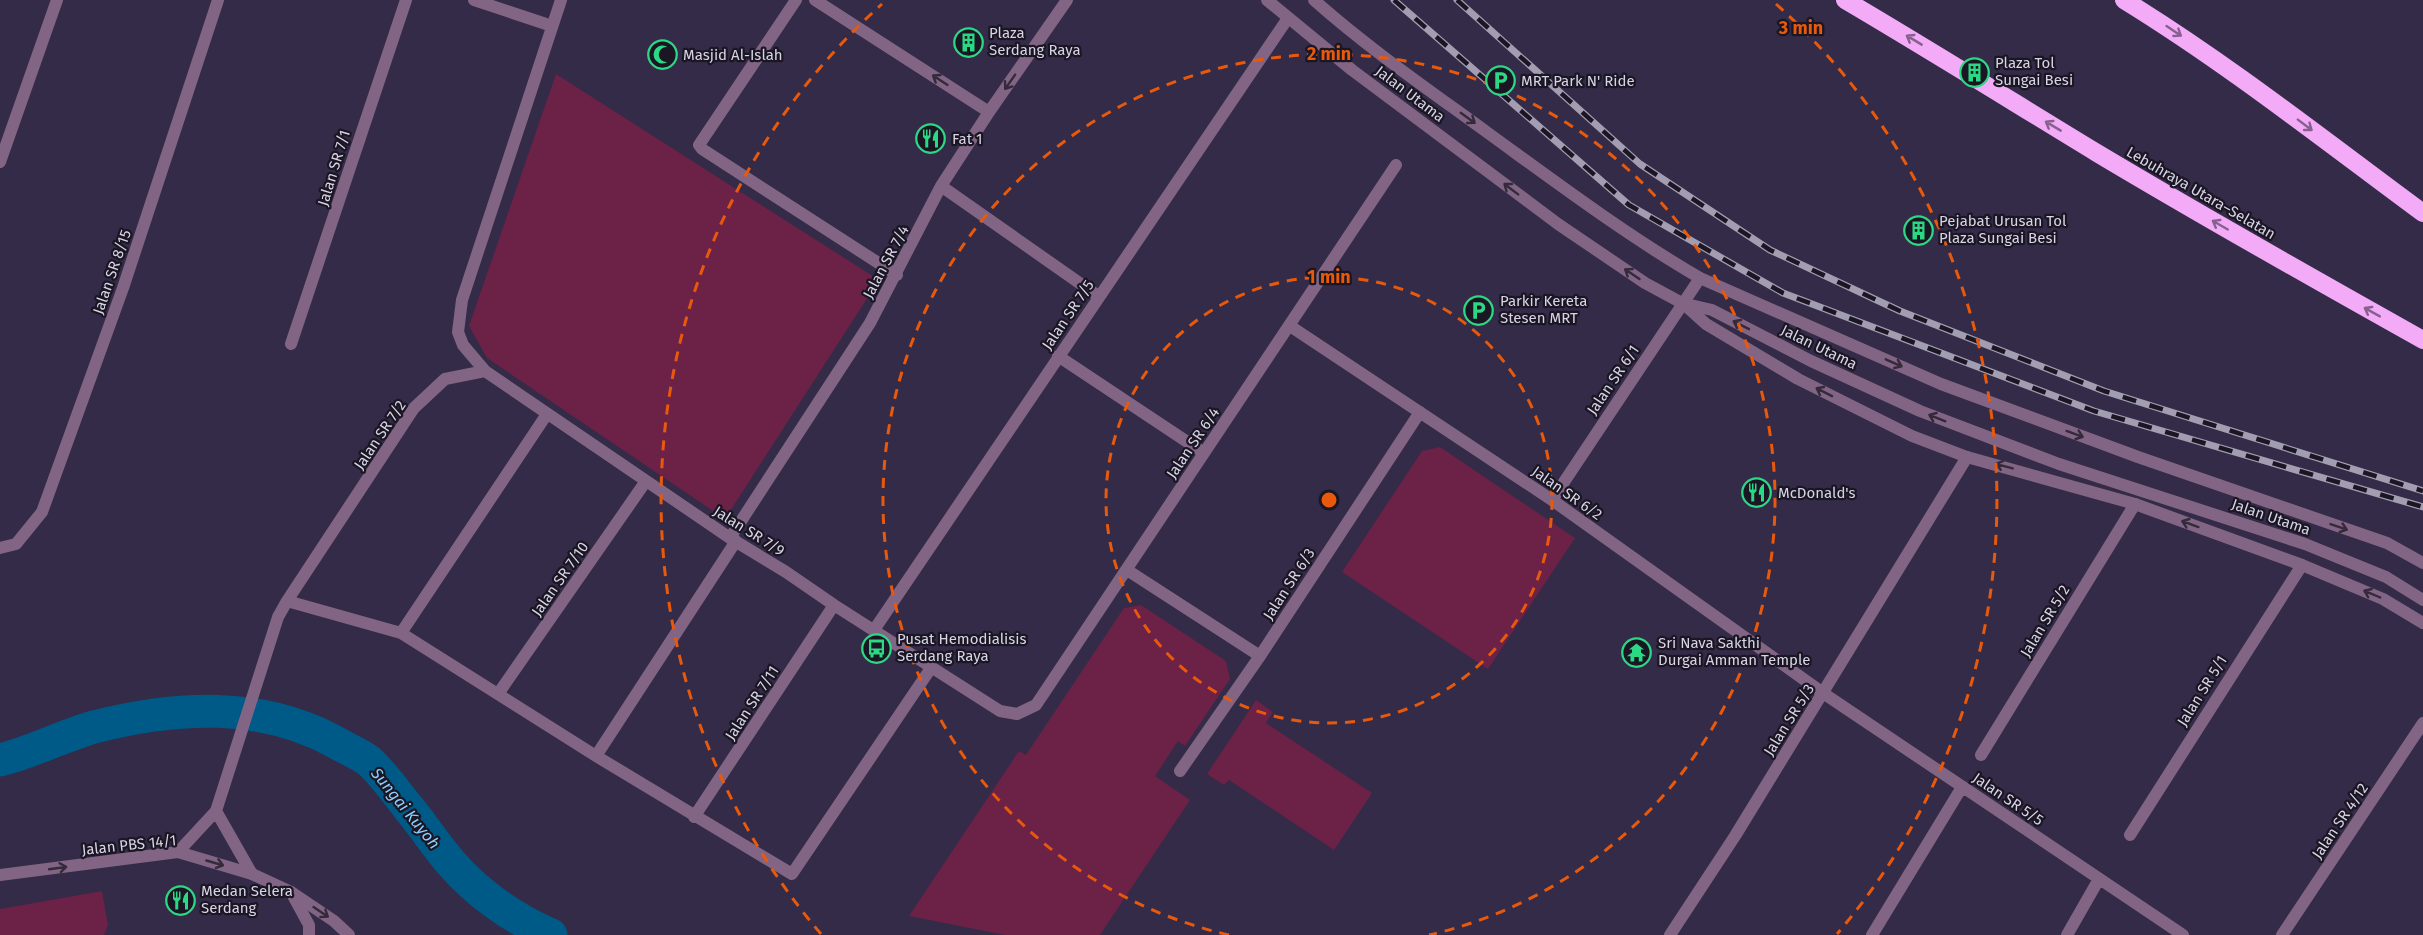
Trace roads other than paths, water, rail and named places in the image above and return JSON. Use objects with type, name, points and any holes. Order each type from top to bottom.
[{"type":"highway","name":"Lebuhraya Utara–Selatan","points":[[1845,0],[2128,171],[2271,255],[2423,340]]},
{"type":"highway","points":[[2124,0],[2169,27],[2423,213]]},
{"type":"street","points":[[1,155],[57,0]]},
{"type":"street","name":"Jalan SR 8/15","points":[[0,548],[16,544],[42,512],[123,288],[218,0]]},
{"type":"street","name":"Jalan SR 7/1","points":[[291,344],[406,0]]},
{"type":"street","points":[[474,0],[552,26]]},
{"type":"street","points":[[485,371],[463,345],[458,332],[462,300],[561,0]]},
{"type":"street","points":[[796,0],[699,142],[702,149],[897,275]]},
{"type":"street","points":[[815,0],[990,112]]},
{"type":"street","name":"Jalan SR 7/4","points":[[596,756],[870,323],[897,275],[941,186],[1067,0]]},
{"type":"street","name":"Jalan Utama","points":[[1267,0],[1352,70],[1558,224],[1646,283],[1683,303],[1712,310],[1812,361],[1940,419],[2059,464],[2305,544],[2386,577],[2423,600]]},
{"type":"street","name":"Jalan Utama","points":[[1314,0],[1404,71],[1587,205],[1662,256],[1700,278],[1941,384],[2138,457],[2387,543],[2423,563]]},
{"type":"street","name":"Jalan SR 7/5","points":[[874,630],[1288,18]]},
{"type":"street","name":"Jalan SR 6/4","points":[[1000,711],[1017,714],[1035,705],[1396,165]]},
{"type":"street","points":[[941,186],[1098,296]]},
{"type":"street","name":"Jalan SR 6/1","points":[[1552,500],[1700,278]]},
{"type":"street","points":[[1683,303],[1706,324],[1798,380],[1912,436],[1967,457],[2135,504],[2302,565],[2383,599],[2423,622]]},
{"type":"street","name":"Jalan SR 6/2","points":[[1290,326],[1552,500],[1823,693]]},
{"type":"street","points":[[1058,356],[1204,453]]},
{"type":"street","name":"Jalan SR 7/9","points":[[485,371],[733,539],[1000,711]]},
{"type":"street","name":"Jalan SR 7/2","points":[[178,852],[216,811],[278,617],[287,601],[414,408],[445,380],[485,371]]},
{"type":"street","name":"Jalan SR 6/3","points":[[1180,771],[1260,656],[1420,412]]},
{"type":"street","points":[[401,633],[547,414]]},
{"type":"street","name":"Jalan SR 5/3","points":[[1670,935],[1823,693],[1967,457]]},
{"type":"street","name":"Jalan SR 7/10","points":[[498,694],[646,481]]},
{"type":"street","name":"Jalan SR 5/2","points":[[1981,755],[2135,504]]},
{"type":"street","name":"Jalan SR 5/1","points":[[2130,835],[2302,565]]},
{"type":"street","points":[[1127,570],[1260,656]]},
{"type":"street","points":[[287,601],[401,633],[694,817],[792,874],[931,668]]},
{"type":"street","name":"Jalan SR 7/11","points":[[694,817],[834,605]]},
{"type":"street","name":"Jalan SR 5/5","points":[[1823,693],[2179,933]]},
{"type":"street","name":"Jalan SR 4/12","points":[[2282,935],[2423,723]]},
{"type":"street","points":[[1872,935],[1962,787]]},
{"type":"street","points":[[216,811],[252,874]]},
{"type":"street","name":"Jalan PBS 14/1","points":[[0,875],[178,852],[252,874],[291,892],[334,921],[349,935]]},
{"type":"street","points":[[2067,935],[2099,879]]},
{"type":"street","points":[[291,892],[309,925],[309,935]]},
{"type":"waterway","name":"Sungai Kuyoh","points":[[0,760],[94,727],[156,715],[218,711],[249,714],[308,729],[369,761],[389,783],[440,850],[473,886],[497,905],[551,935]]},
{"type":"railway","points":[[1394,0],[1629,205],[1783,293],[2094,411],[2423,507]]},
{"type":"railway","points":[[1457,0],[1640,164],[1770,250],[1900,311],[2104,391],[2423,491]]},
{"type":"place","name":"Plaza Serdang Raya","points":[[968,42]]},
{"type":"place","name":"Masjid Al-Islah","points":[[662,55]]},
{"type":"place","name":"Plaza Tol Sungai Besi","points":[[1974,72]]},
{"type":"place","name":"MRT Park N' Ride","points":[[1500,81]]},
{"type":"place","name":"Fat 1","points":[[931,139]]},
{"type":"place","name":"Pejabat Urusan Tol Plaza Sungai Besi","points":[[1918,230]]},
{"type":"place","name":"Parkir Kereta Stesen MRT","points":[[1479,310]]},
{"type":"place","name":"McDonald's","points":[[1757,493]]},
{"type":"place","name":"Pusat Hemodialisis Serdang Raya","points":[[876,648]]},
{"type":"place","name":"Sri Nava Sakthi Durgai Amman Temple","points":[[1637,652]]},
{"type":"place","name":"Medan Selera Serdang","points":[[180,900]]}]
